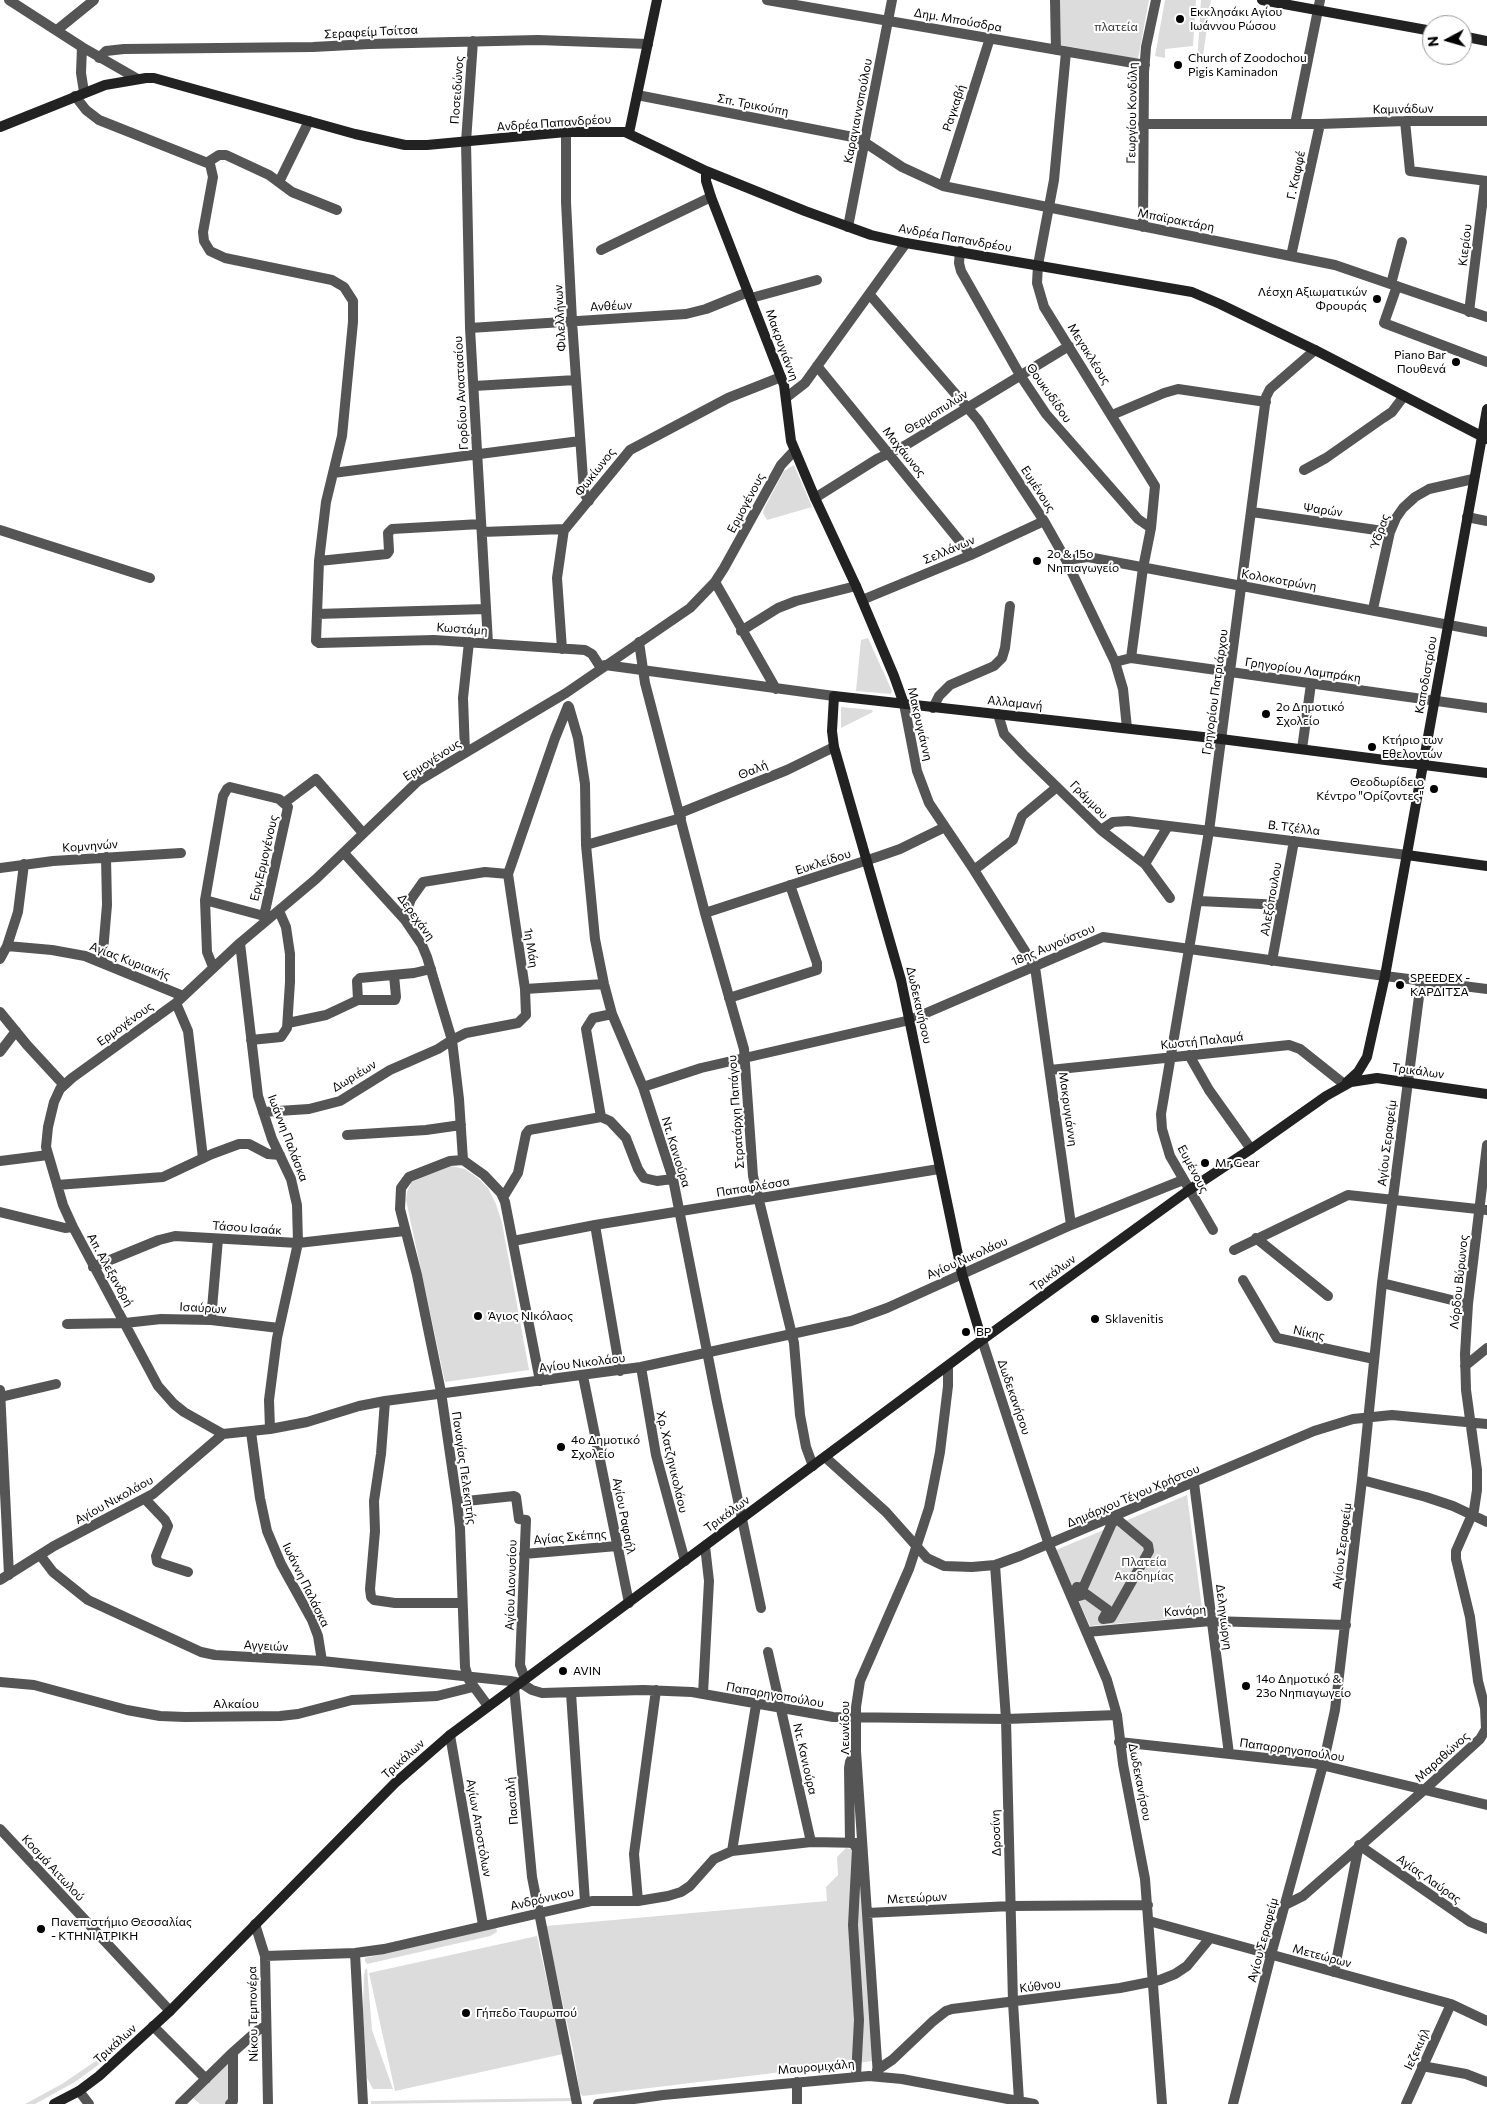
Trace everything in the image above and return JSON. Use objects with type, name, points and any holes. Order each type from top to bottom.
[{"type":"main road","points":[[629,133],[657,0]]},
{"type":"main road","points":[[1262,0],[1319,5],[1422,29]]},
{"type":"main road","points":[[1472,38],[1487,41]]},
{"type":"main road","name":"Ανδρέα Παπανδρέου","points":[[0,127],[105,85],[136,78],[154,78],[396,143],[427,145],[566,132],[613,131],[629,133],[706,170],[871,235],[906,243],[1178,289],[1220,304],[1314,350],[1484,438]]},
{"type":"main road","name":"Μακρυγιάννη","points":[[706,170],[707,185],[711,197],[781,377],[787,397],[789,431],[794,451],[856,586],[904,704]]},
{"type":"main road","name":"Καποδιστρίου","points":[[1344,1084],[1358,1072],[1367,1057],[1385,976],[1466,517],[1473,479],[1484,438],[1487,409]]},
{"type":"main road","name":"Αλλαμανή","points":[[834,696],[1221,739],[1487,773]]},
{"type":"main road","name":"Δωδεκανήσου","points":[[834,696],[832,735],[834,747],[910,1020],[962,1274],[982,1340]]},
{"type":"main road","name":"Β. Τζέλλα","points":[[1407,855],[1487,866]]},
{"type":"main road","points":[[1367,1057],[1377,1078]]},
{"type":"main road","name":"Τρικάλων","points":[[54,2104],[79,2091],[99,2076],[170,2011],[395,1782],[450,1735],[948,1366],[1186,1185],[1251,1149],[1344,1084],[1377,1078],[1487,1094]]},
{"type":"street","points":[[57,30],[85,4],[94,0]]},
{"type":"street","name":"Δημ. Μπούσδρα","points":[[767,0],[1145,65]]},
{"type":"street","name":"Καραγιαννοπούλου","points":[[848,227],[892,0]]},
{"type":"street","name":"Μεγακλέους","points":[[1055,0],[1061,51],[1055,170],[1038,265],[1037,283],[1042,303],[1155,486],[1151,528],[1143,568],[1131,658]]},
{"type":"street","name":"Γεωργίου Κονδύλη","points":[[1143,226],[1145,65],[1156,0]]},
{"type":"street","points":[[14,2],[99,58],[136,78]]},
{"type":"street","points":[[1295,124],[1319,5]]},
{"type":"street","name":"Ραγκαβή","points":[[942,186],[990,38]]},
{"type":"street","name":"Σεραφείμ Τσίτσα","points":[[99,58],[106,51],[124,49],[313,48],[538,40],[648,44]]},
{"type":"street","name":"Ποσειδώνος","points":[[466,142],[473,41]]},
{"type":"street","points":[[82,47],[80,94],[86,110],[99,120],[208,162],[213,177],[203,232],[204,241],[210,250],[226,258],[332,280],[344,287],[353,301],[353,322],[342,436],[326,502],[319,561],[317,614],[486,608]]},
{"type":"street","name":"Σπ. Τρικούπη","points":[[637,95],[865,140]]},
{"type":"street","points":[[279,182],[309,121]]},
{"type":"street","points":[[1405,121],[1410,171],[1486,181]]},
{"type":"street","name":"Καμινάδων","points":[[1320,124],[1487,121]]},
{"type":"street","points":[[1144,124],[1320,124]]},
{"type":"street","name":"Γ. Καφφέ","points":[[1291,256],[1320,124]]},
{"type":"street","name":"Φιλελλήνων","points":[[566,132],[566,202],[572,321],[584,493],[589,501]]},
{"type":"street","name":"Μπαϊρακτάρη","points":[[865,140],[902,167],[942,186],[1343,267],[1487,317]]},
{"type":"street","name":"Γορδίου Αναστασίου","points":[[466,142],[470,328],[488,643]]},
{"type":"street","points":[[208,162],[219,156],[226,156],[269,174],[292,192],[337,210]]},
{"type":"street","name":"Κιερίου","points":[[1470,312],[1486,181]]},
{"type":"street","points":[[601,250],[711,197]]},
{"type":"street","points":[[1402,242],[1394,285],[1384,323],[1487,362]]},
{"type":"street","points":[[787,397],[805,383],[906,243]]},
{"type":"street","name":"Θουκυδίδου","points":[[960,251],[959,263],[961,271],[1020,375],[1051,422],[1138,519],[1151,528]]},
{"type":"street","name":"Ανθέων","points":[[470,328],[693,313],[750,295],[817,280]]},
{"type":"street","name":"Ευμένους","points":[[870,295],[978,420],[1044,521],[1066,560],[1115,662],[1123,689],[1127,728]]},
{"type":"street","name":"Θερμοπυλών","points":[[815,498],[877,459],[906,445],[1069,346]]},
{"type":"street","name":"Γρηγορίου Πατριάρχου","points":[[1172,1057],[1209,831],[1266,402],[1270,390],[1314,350]]},
{"type":"street","name":"Μαχάωνος","points":[[817,366],[971,555]]},
{"type":"street","name":"Φωκίωνος","points":[[564,530],[570,526],[623,457],[633,448],[728,398],[781,377]]},
{"type":"street","points":[[474,386],[576,380]]},
{"type":"street","points":[[1112,415],[1178,389],[1266,402]]},
{"type":"street","points":[[1304,470],[1326,458],[1388,415],[1404,396]]},
{"type":"street","points":[[333,473],[580,441]]},
{"type":"street","name":"Ερμογένους","points":[[64,1084],[180,999],[266,918],[280,911],[344,853],[418,781],[566,693],[690,608],[715,582],[732,558],[781,465],[794,451]]},
{"type":"street","name":"Ύδρας","points":[[1372,609],[1390,532],[1394,521],[1403,508],[1423,492],[1473,479]]},
{"type":"street","name":"Ψαρών","points":[[1252,512],[1390,532]]},
{"type":"street","points":[[1466,517],[1487,521]]},
{"type":"street","name":"Σελλάνων","points":[[862,600],[971,555],[1044,521]]},
{"type":"street","points":[[319,561],[387,554],[388,533],[392,529],[481,528],[564,530],[556,578],[562,649]]},
{"type":"street","points":[[0,530],[150,578]]},
{"type":"street","name":"Κολοκοτρώνη","points":[[1066,560],[1088,557],[1487,632]]},
{"type":"street","points":[[715,582],[776,689]]},
{"type":"street","points":[[741,630],[778,608],[796,601],[856,586]]},
{"type":"street","points":[[934,708],[939,696],[950,686],[994,666],[1002,658],[1010,606]]},
{"type":"street","name":"Κωστάμη","points":[[317,614],[316,641],[319,643],[434,640],[589,651],[603,666]]},
{"type":"street","points":[[465,752],[463,698],[469,642]]},
{"type":"street","name":"Στρατάρχη Παπάγου","points":[[639,642],[643,671],[705,912],[745,1057],[751,1160],[757,1199],[792,1334],[800,1415],[806,1447],[813,1466]]},
{"type":"street","name":"Γρηγορίου Λαμπράκη","points":[[1115,662],[1131,658],[1487,708]]},
{"type":"street","name":"Αλλαμανή","points":[[603,666],[834,696]]},
{"type":"street","points":[[1302,749],[1311,684]]},
{"type":"street","points":[[566,693],[569,708]]},
{"type":"street","name":"Μακρυγιάννη","points":[[904,704],[923,789],[929,803],[1035,967],[1071,1225]]},
{"type":"street","name":"Ντ. Κανιούρα","points":[[569,708],[578,738],[585,784],[586,845],[595,939],[604,984],[612,1014],[643,1087],[673,1179],[707,1353],[762,1608]]},
{"type":"street","name":"1η Μάη","points":[[452,1040],[466,1033],[522,1021],[527,1013],[508,874],[555,738],[569,708]]},
{"type":"street","name":"Γράμμου","points":[[998,714],[1004,734],[1101,830],[1145,864],[1170,898]]},
{"type":"street","name":"Θαλή","points":[[586,845],[681,816],[834,747]]},
{"type":"street","points":[[284,802],[316,779],[363,833]]},
{"type":"street","points":[[974,870],[1013,840],[1022,816],[1057,787]]},
{"type":"street","name":"Εργ.Ερμογένους","points":[[205,900],[266,918],[288,814],[288,807],[284,802],[279,799],[234,788],[227,789],[223,796],[205,900],[207,952],[213,967]]},
{"type":"street","name":"Β. Τζέλλα","points":[[1101,830],[1113,822],[1120,821],[1407,855]]},
{"type":"street","points":[[1145,864],[1168,826]]},
{"type":"street","name":"Ευκλείδου","points":[[705,912],[900,849],[945,827]]},
{"type":"street","name":"Αλεξόπουλου","points":[[1272,961],[1294,841]]},
{"type":"street","name":"Κομνηνών","points":[[0,868],[24,864],[106,857],[181,853]]},
{"type":"street","name":"Δερεχάνη","points":[[344,853],[404,918],[422,945],[452,1040]]},
{"type":"street","points":[[102,963],[107,905],[106,857]]},
{"type":"street","points":[[0,959],[7,946],[20,905],[24,864]]},
{"type":"street","points":[[404,918],[411,899],[423,882],[485,872],[508,874]]},
{"type":"street","points":[[729,998],[817,970],[817,963],[790,885]]},
{"type":"street","points":[[1198,901],[1282,905]]},
{"type":"street","points":[[252,1040],[281,1037],[286,1031],[288,1023],[290,954],[286,927],[280,911]]},
{"type":"street","name":"18ης Αυγούστου","points":[[643,1087],[687,1072],[745,1057],[910,1020],[1103,937],[1487,989]]},
{"type":"street","name":"Ιωάννη Παλάσκα","points":[[240,943],[257,1087],[263,1112],[295,1191],[298,1243],[279,1328],[268,1400],[270,1429]]},
{"type":"street","name":"Αγίας Κυριακής","points":[[7,946],[73,954],[102,963],[180,999]]},
{"type":"street","points":[[358,1000],[357,981],[360,978],[431,969]]},
{"type":"street","points":[[288,1023],[326,1015],[358,1000],[394,1000],[396,997],[394,975]]},
{"type":"street","name":"Αγίου Σεραφείμ","points":[[1233,2104],[1271,1955],[1323,1765],[1335,1710],[1346,1626],[1392,1199],[1421,981]]},
{"type":"street","points":[[525,990],[604,984]]},
{"type":"street","points":[[180,999],[188,1031],[203,1158]]},
{"type":"street","points":[[0,1012],[64,1084]]},
{"type":"street","points":[[601,1116],[586,1029],[593,1018],[612,1014]]},
{"type":"street","points":[[0,1052],[16,1031]]},
{"type":"street","points":[[452,1040],[464,1160]]},
{"type":"street","name":"Δωριέων","points":[[263,1112],[309,1109],[340,1101],[390,1070],[430,1053],[452,1040]]},
{"type":"street","name":"Κωστή Παλαμά","points":[[1050,1070],[1293,1046],[1304,1051],[1344,1084]]},
{"type":"street","points":[[1189,1055],[1209,1090],[1251,1149]]},
{"type":"street","name":"Ευμένους","points":[[1172,1057],[1161,1122],[1170,1156],[1213,1230]]},
{"type":"street","name":"Απ. Αλεξανδρή","points":[[64,1084],[55,1098],[46,1141],[48,1155],[57,1184],[73,1227],[125,1323],[151,1377],[166,1396],[184,1412],[223,1434]]},
{"type":"street","points":[[504,1196],[518,1172],[527,1132],[532,1128],[601,1116],[610,1121],[626,1138],[638,1169],[644,1178],[657,1181],[673,1179]]},
{"type":"street","points":[[346,1135],[426,1130],[461,1125]]},
{"type":"street","points":[[57,1184],[163,1178],[203,1158],[244,1144],[268,1154],[280,1155]]},
{"type":"street","name":"Λόρδου Βύρωνος","points":[[1470,1423],[1465,1366],[1468,1304],[1484,1210],[1487,1144]]},
{"type":"street","points":[[0,1161],[48,1155]]},
{"type":"street","points":[[405,1231],[399,1199],[401,1188],[415,1174],[450,1161],[464,1160],[492,1182],[504,1196],[540,1381]]},
{"type":"street","name":"Παπαφλέσσα","points":[[513,1241],[595,1225],[939,1169]]},
{"type":"street","name":"Αγίου Νικολάου","points":[[4,1578],[40,1554],[159,1490],[223,1434],[252,1432],[307,1422],[359,1406],[385,1401],[442,1392],[620,1371],[858,1319],[1071,1225],[1186,1185]]},
{"type":"street","points":[[1234,1250],[1344,1196],[1357,1194],[1484,1210]]},
{"type":"street","points":[[0,1212],[65,1228],[73,1227]]},
{"type":"street","points":[[595,1225],[620,1371]]},
{"type":"street","name":"Τάσου Ισαάκ","points":[[93,1267],[171,1237],[190,1236],[298,1243],[405,1231]]},
{"type":"street","name":"Παναγίας Πελεκητής","points":[[405,1231],[417,1275],[442,1392],[460,1528],[464,1656],[468,1677],[473,1687],[488,1706]]},
{"type":"street","points":[[1256,1238],[1328,1296]]},
{"type":"street","points":[[211,1320],[218,1239]]},
{"type":"street","name":"Νίκης","points":[[1243,1280],[1277,1338],[1374,1359]]},
{"type":"street","points":[[1382,1284],[1468,1304]]},
{"type":"street","name":"Ισαύρων","points":[[67,1324],[125,1323],[161,1319],[211,1320],[279,1328]]},
{"type":"street","name":"Δωδεκανήσου","points":[[982,1340],[1049,1545],[1107,1680],[1117,1715],[1119,1742],[1142,1855],[1148,1904],[1162,2104]]},
{"type":"street","points":[[1465,1366],[1487,1348]]},
{"type":"street","name":"Λεωνίδου","points":[[877,2073],[867,1914],[856,1844],[855,1718],[860,1681],[909,1569],[929,1508],[937,1471],[948,1386],[948,1366]]},
{"type":"street","name":"Χρ. Χατζηνικολάου","points":[[641,1367],[658,1464],[685,1561]]},
{"type":"street","name":"Αγίου Ραφαήλ","points":[[583,1376],[629,1602]]},
{"type":"street","points":[[1,1398],[56,1384]]},
{"type":"street","points":[[0,1390],[4,1578]]},
{"type":"street","points":[[385,1401],[381,1454],[374,1501],[375,1531],[370,1589],[372,1597],[374,1600],[395,1603],[462,1603]]},
{"type":"street","name":"Δημάρχου Τέγου Χρήστου","points":[[825,1457],[886,1512],[927,1558],[944,1566],[964,1567],[995,1565],[1049,1545],[1314,1431],[1368,1417],[1398,1416],[1487,1424]]},
{"type":"street","name":"Μαραθώνος","points":[[1285,1905],[1303,1896],[1359,1845],[1423,1791],[1485,1733],[1482,1682],[1469,1606],[1456,1559],[1458,1545],[1472,1515],[1476,1500],[1477,1480],[1470,1423]]},
{"type":"street","name":"Ιωάννη Παλάσκα","points":[[252,1432],[262,1510],[267,1531],[281,1564],[312,1620],[318,1636],[322,1661]]},
{"type":"street","points":[[1362,1480],[1417,1494],[1487,1522]]},
{"type":"street","name":"Δεληγιώργη","points":[[1194,1483],[1229,1754]]},
{"type":"street","name":"Αγίου Διονυσίου","points":[[457,1502],[516,1497],[520,1519],[526,1520],[520,1683]]},
{"type":"street","points":[[145,1499],[165,1520],[168,1526],[156,1556],[157,1562],[188,1572]]},
{"type":"street","points":[[1117,1519],[1148,1545],[1149,1551],[1111,1618],[1103,1619],[1108,1610],[1086,1594],[1079,1596],[1077,1588],[1083,1588],[1112,1523],[1117,1519]]},
{"type":"street","name":"Αγίας Σκέπης","points":[[524,1554],[617,1546]]},
{"type":"street","points":[[704,1694],[709,1581],[705,1546]]},
{"type":"street","name":"Αγγειών","points":[[40,1554],[53,1572],[88,1600],[201,1652],[215,1655],[322,1661],[520,1683]]},
{"type":"street","name":"Δροσίνη","points":[[995,1565],[1006,1719],[1013,2002],[1019,2101]]},
{"type":"street","name":"Κανάρη","points":[[1087,1632],[1211,1621],[1346,1626]]},
{"type":"street","name":"Ντ. Κανιούρα","points":[[768,1652],[811,1842]]},
{"type":"street","name":"Αλκαίου","points":[[0,1682],[34,1685],[134,1712],[185,1717],[280,1716],[298,1714],[352,1700],[437,1696],[473,1687]]},
{"type":"street","name":"Παπαρηγοπούλου","points":[[520,1683],[538,1692],[571,1693],[656,1690],[704,1694],[821,1716],[855,1718],[1006,1719],[1117,1715]]},
{"type":"street","name":"Πασιαλή","points":[[520,1683],[532,1877],[577,2104]]},
{"type":"street","points":[[638,1901],[634,1854],[656,1690]]},
{"type":"street","points":[[571,1693],[585,1902]]},
{"type":"street","points":[[732,1851],[756,1705]]},
{"type":"street","name":"Αγίων Αποστόλων","points":[[450,1735],[482,1925]]},
{"type":"street","name":"Παπαρρηγοπούλου","points":[[1119,1742],[1323,1765],[1423,1791],[1487,1805]]},
{"type":"street","name":"Κοσμά Αιτωλού","points":[[0,1829],[170,2011]]},
{"type":"street","name":"Ανδρόνικου","points":[[265,1956],[355,1953],[390,1948],[585,1902],[606,1900],[638,1901],[673,1895],[696,1882],[714,1859],[732,1851],[811,1842],[856,1844]]},
{"type":"street","points":[[856,1844],[853,1890],[853,1931],[859,2020],[856,2076]]},
{"type":"street","points":[[1334,1972],[1359,1845]]},
{"type":"street","name":"Αγίας Λαύρας","points":[[1359,1845],[1464,1918],[1487,1929]]},
{"type":"street","name":"Μετεώρων","points":[[867,1914],[1011,1906],[1148,1904]]},
{"type":"street","name":"Μετεώρων","points":[[1149,1921],[1452,2004],[1487,2021]]},
{"type":"street","name":"Νίκου Τεμπονέρα","points":[[255,1924],[265,1956],[268,2104]]},
{"type":"street","name":"Κύθνου","points":[[877,2073],[946,2011],[1089,1993],[1153,1982],[1182,1970],[1193,1960],[1210,1938]]},
{"type":"street","points":[[355,1953],[363,2104]]},
{"type":"street","name":"Ιεζεκιήλ","points":[[1406,2104],[1452,2004]]},
{"type":"street","points":[[153,2026],[206,2079]]},
{"type":"street","points":[[180,2104],[256,2032],[266,2026]]},
{"type":"street","points":[[230,2104],[234,2101],[233,2053]]},
{"type":"street","points":[[1422,2066],[1466,2074],[1487,2082]]},
{"type":"street","name":"Μαυρομιχάλη","points":[[602,2104],[663,2095],[877,2073],[1034,2104]]},
{"type":"street","points":[[796,2082],[797,2104]]},
{"type":"street","points":[[79,2091],[90,2104]]},
{"type":"street","points":[[189,2096],[197,2104]]},
{"type":"green space","name":"πλατεία","points":[[1060,0],[1149,0],[1138,59],[1061,45]]},
{"type":"green space","points":[[1165,0],[1196,0],[1193,46],[1165,49],[1165,58],[1155,56]]},
{"type":"green space","points":[[1201,0],[1211,0],[1202,62],[1199,62],[1198,48]]},
{"type":"green space","points":[[794,465],[812,507],[767,520],[763,513],[764,509],[784,471]]},
{"type":"green space","points":[[868,638],[892,691],[891,694],[856,691],[861,640]]},
{"type":"green space","points":[[841,707],[872,710],[873,712],[841,728]]},
{"type":"green space","points":[[451,1166],[465,1169],[479,1179],[488,1188],[496,1204],[502,1223],[529,1370],[445,1382],[406,1200],[412,1181]]},
{"type":"green space","name":"Πλατεία Ακαδημίας","points":[[1187,1495],[1203,1616],[1090,1626],[1056,1550]]},
{"type":"green space","points":[[846,1848],[860,1851],[873,2061],[583,2096],[580,2093],[573,2050],[546,1926],[827,1901],[826,1887],[838,1875],[837,1857]]},
{"type":"green space","points":[[496,1927],[497,1932],[490,1936],[367,1964],[365,1961],[365,1958]]},
{"type":"green space","name":"Γήπεδο Ταυρωπού","points":[[537,1936],[563,2054],[395,2091],[369,1973]]},
{"type":"green space","points":[[367,1968],[372,2030],[393,2089],[373,2089],[367,2078],[363,2011],[364,1975]]},
{"type":"green space","points":[[106,2054],[109,2057],[75,2082],[35,2104],[25,2104],[62,2084]]},
{"type":"green space","points":[[232,2055],[228,2104],[200,2104],[190,2095]]},
{"type":"green space","points":[[572,2098],[573,2101],[371,2104],[371,2101]]},
{"type":"place","name":"Εκκλησάκι Αγίου Ιωάννου Ρώσου","points":[[1180,19]]},
{"type":"place","name":"Church of Zoodochou Pigis Kaminadon","points":[[1178,65]]},
{"type":"place","name":"Λέσχη Αξιωματικών Φρουράς","points":[[1377,299]]},
{"type":"place","name":"Piano Bar Πουθενά","points":[[1456,362]]},
{"type":"place","name":"2ο & 15ο Νηπιαγωγείο","points":[[1037,561]]},
{"type":"place","name":"2ο Δημοτικό Σχολείο","points":[[1266,714]]},
{"type":"place","name":"Κτήριο των Εθελοντών","points":[[1372,747]]},
{"type":"place","name":"Θεοδωρίδειο Κέντρο \"Ορίζοντες\"","points":[[1434,789]]},
{"type":"place","name":"SPEEDEX - ΚΑΡΔΙΤΣΑ","points":[[1400,985]]},
{"type":"place","name":"Mr Gear","points":[[1205,1163]]},
{"type":"place","name":"Άγιος ΝΙκόλαος","points":[[478,1316]]},
{"type":"place","name":"Sklavenitis","points":[[1095,1319]]},
{"type":"place","name":"BP","points":[[966,1332]]},
{"type":"place","name":"4ο Δημοτικό Σχολείο","points":[[561,1447]]},
{"type":"place","name":"AVIN","points":[[563,1671]]},
{"type":"place","name":"14ο Δημοτικό & 23ο Νηπιαγωγείο","points":[[1246,1686]]},
{"type":"place","name":"Πανεπιστήμιο Θεσσαλίας - ΚΤΗΝΙΑΤΡΙΚΗ","points":[[41,1929]]},
{"type":"place","name":"Γήπεδο Ταυρωπού","points":[[466,2013]]}]
